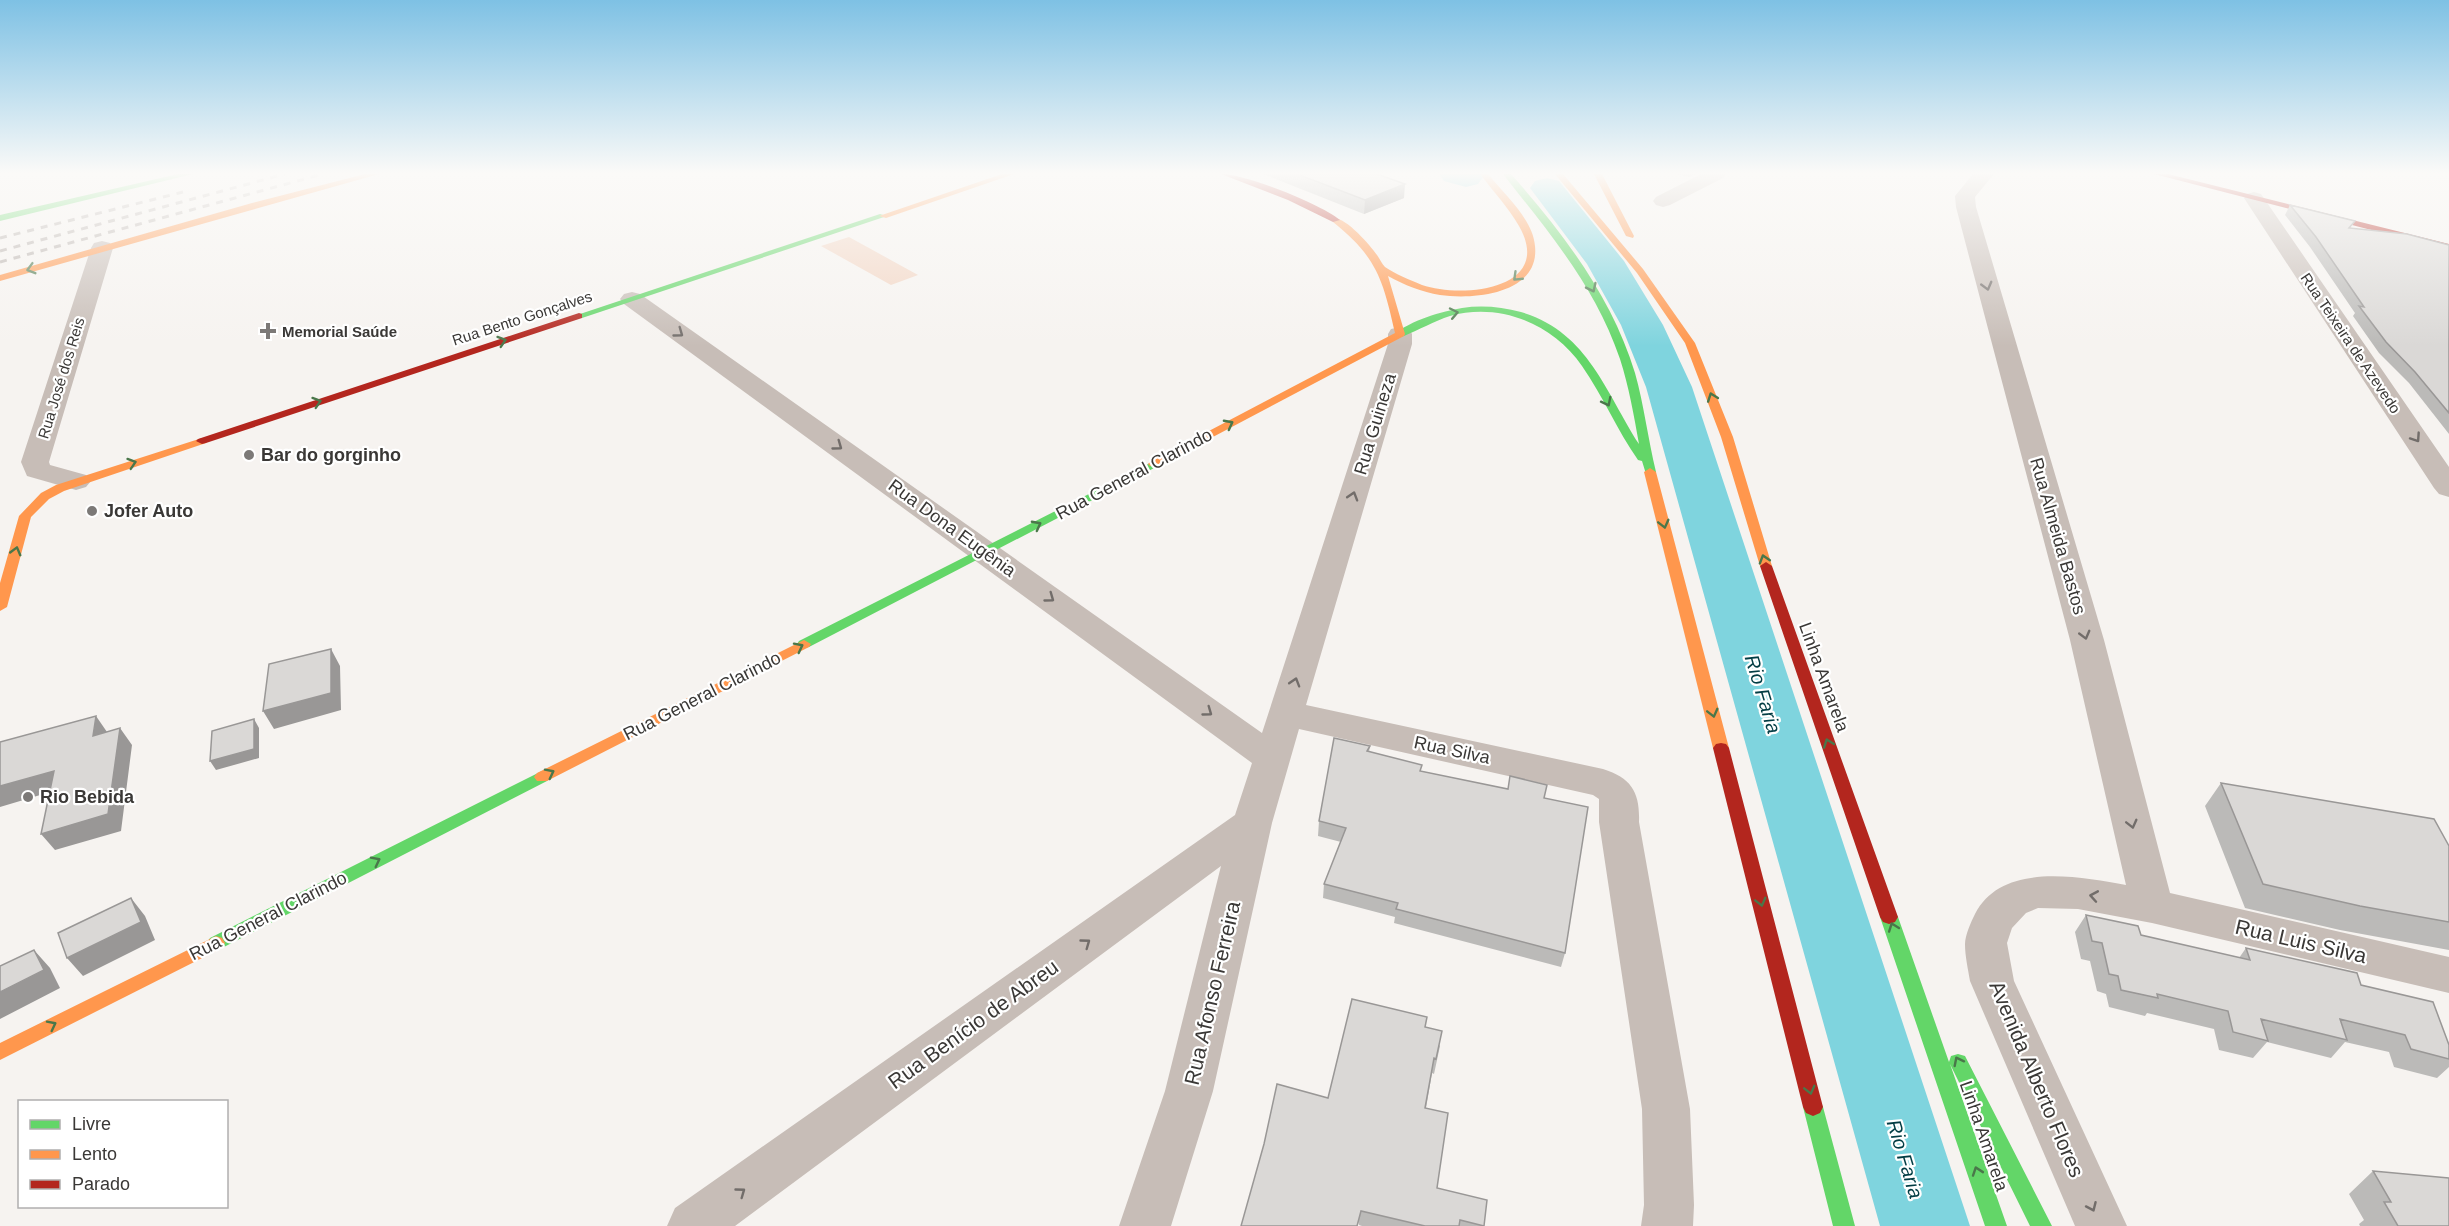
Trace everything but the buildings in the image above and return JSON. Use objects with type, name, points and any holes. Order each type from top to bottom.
[{"type":"main road","points":[[0,278],[162,231]]},
{"type":"main road","name":"Rua Bento Gonçalves","points":[[0,607],[25,516],[45,496],[76,481],[837,231]]},
{"type":"main road","name":"Rua Guineza","points":[[1351,231],[1363,241],[1383,269],[1400,334]]},
{"type":"main road","points":[[1383,269],[1418,287],[1438,292],[1462,294],[1500,289],[1523,274],[1531,247],[1525,231]]},
{"type":"main road","points":[[1556,231],[1593,289],[1619,346],[1634,389],[1650,467],[1844,1226]]},
{"type":"main road","name":"Linha Amarela","points":[[1610,231],[1669,309],[1689,341],[1709,387],[1732,452],[1773,588],[1903,954],[1996,1226]]},
{"type":"main road","points":[[1629,231],[1636,264]]},
{"type":"main road","points":[[2386,231],[2449,247]]},
{"type":"main road","name":"Rua General Clarindo","points":[[0,1052],[986,552],[1400,334],[1438,317],[1477,309],[1513,313],[1551,327],[1565,338],[1588,365],[1618,425],[1650,467]]},
{"type":"main road","points":[[1903,954],[2041,1226]]},
{"type":"street","name":"Rua Almeida Bastos","points":[[1973,231],[2087,640],[2152,906]]},
{"type":"street","name":"Rua Teixeira de Azevedo","points":[[2276,231],[2449,488]]},
{"type":"street","name":"Rua José dos Reis","points":[[76,481],[37,470],[35,462],[102,248]]},
{"type":"street","name":"Rua Dona Eugênia","points":[[632,299],[1272,759]]},
{"type":"street","name":"Rua Guineza","points":[[1272,759],[1400,344],[1400,334]]},
{"type":"street","name":"Rua Silva","points":[[1285,713],[1603,783],[1617,792],[1619,822],[1666,1109],[1669,1205],[1667,1226]]},
{"type":"street","name":"Rua Afonso Ferreira","points":[[1145,1226],[1189,1091],[1252,823],[1272,759]]},
{"type":"street","name":"Rua Benício de Abreu","points":[[693,1226],[1252,823]]},
{"type":"street","name":"Avenida Alberto Flores","points":[[2100,1226],[1992,981],[1986,943],[1993,920],[2011,901],[2037,892],[2078,893],[2152,906]]},
{"type":"street","name":"Rua Luis Silva","points":[[2152,906],[2449,975]]},
{"type":"shaded area","points":[[849,237],[918,275],[891,285],[821,246]]},
{"type":"waterway","name":"Rio Faria","points":[[1581,231],[1605,261],[1642,325],[1669,387],[1925,1226]]},
{"type":"railway","points":[[0,238],[27,231]]},
{"type":"railway","points":[[0,251],[73,231]]},
{"type":"railway","points":[[0,262],[113,231]]},
{"type":"traffic: fast","points":[[579,316],[837,231]]},
{"type":"traffic: fast","points":[[1555,231],[1590,284],[1615,333],[1629,373],[1650,472]]},
{"type":"traffic: fast","points":[[1400,334],[1444,315],[1471,310],[1491,309],[1510,312],[1546,326],[1576,350],[1588,366],[1642,458]]},
{"type":"traffic: fast","points":[[804,644],[1154,464]]},
{"type":"traffic: fast","points":[[216,943],[542,777]]},
{"type":"traffic: fast","points":[[1889,917],[1996,1226]]},
{"type":"traffic: fast","points":[[1958,1062],[2041,1226]]},
{"type":"traffic: fast","points":[[1813,1107],[1844,1226]]},
{"type":"traffic: slow","points":[[0,278],[163,231]]},
{"type":"traffic: slow","points":[[1154,464],[1400,334],[1387,283],[1381,270],[1374,257],[1350,231]]},
{"type":"traffic: slow","points":[[1383,269],[1416,286],[1438,292],[1483,293],[1512,283],[1523,274],[1529,262],[1531,247],[1526,231]]},
{"type":"traffic: slow","points":[[1607,231],[1640,271],[1690,343],[1727,437],[1766,566]]},
{"type":"traffic: slow","points":[[1628,231],[1630,236]]},
{"type":"traffic: slow","points":[[0,607],[25,516],[45,496],[60,488],[202,441]]},
{"type":"traffic: slow","points":[[1650,472],[1721,748]]},
{"type":"traffic: slow","points":[[542,777],[804,644]]},
{"type":"traffic: slow","points":[[0,1052],[216,943]]},
{"type":"traffic: jam","points":[[2386,231],[2449,247]]},
{"type":"traffic: jam","points":[[202,441],[579,316]]},
{"type":"traffic: jam","points":[[1766,566],[1889,917]]},
{"type":"traffic: jam","points":[[1721,748],[1813,1107]]},
{"type":"place","name":"Memorial Saúde","points":[[268,331]]},
{"type":"place","name":"Bar do gorginho","points":[[249,455]]},
{"type":"place","name":"Jofer Auto","points":[[92,511]]},
{"type":"place","name":"Rio Bebida","points":[[28,797]]}]
